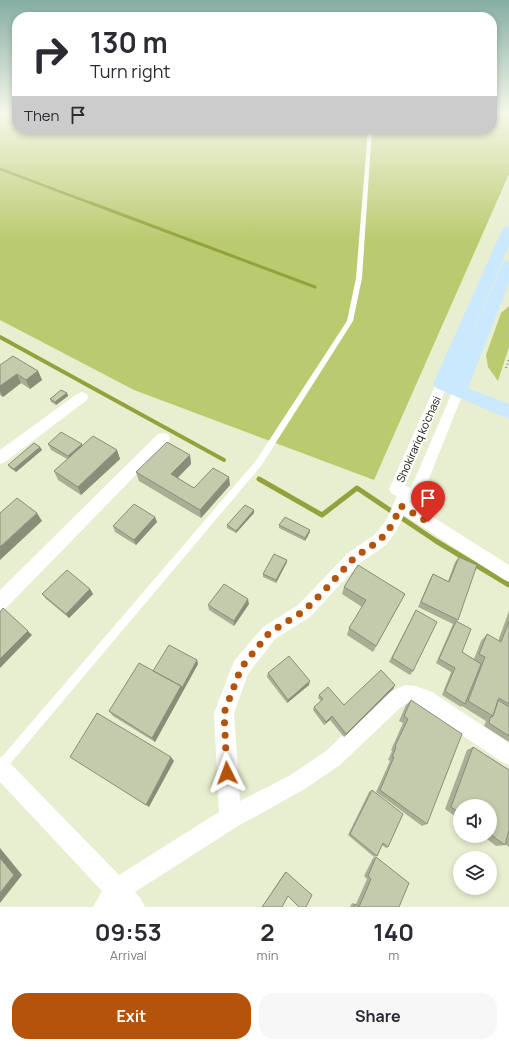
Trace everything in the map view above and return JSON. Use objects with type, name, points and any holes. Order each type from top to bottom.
[{"type":"main road","name":"Shokirariq ko'chasi","points":[[452,382],[509,230]]},
{"type":"main road","name":"Shokirariq ko'chasi","points":[[452,382],[509,265]]},
{"type":"main road","points":[[452,382],[509,398]]},
{"type":"main road","points":[[452,382],[509,412]]},
{"type":"street","name":"Shokirariq ko'chasi","points":[[452,382],[415,496],[404,499],[396,489],[452,382]]},
{"type":"street","points":[[0,458],[82,397]]},
{"type":"street","points":[[0,602],[163,438]]},
{"type":"street","points":[[230,818],[224,713],[241,668],[269,633],[304,611],[354,558],[380,540],[392,525],[404,499],[509,574]]},
{"type":"street","points":[[111,899],[230,818],[296,783],[333,758],[393,700],[406,694],[410,693],[425,699],[509,755]]},
{"type":"street","points":[[0,767],[111,899],[133,907]]},
{"type":"lane","points":[[0,767],[258,464],[350,321],[359,278],[368,156]]},
{"type":"path","points":[[506,368],[509,359]]},
{"type":"green space","points":[[0,156],[509,156],[509,174],[374,480],[134,390],[0,320]]},
{"type":"green space","points":[[509,306],[509,347],[498,381],[488,367],[486,355],[501,313]]},
{"type":"building","points":[[13,356],[38,371],[26,380],[17,374],[0,386],[0,365]]},
{"type":"building","points":[[61,390],[67,393],[55,402],[50,399]]},
{"type":"building","points":[[61,432],[82,444],[68,456],[48,444]]},
{"type":"building","points":[[93,436],[117,450],[78,487],[54,471]]},
{"type":"building","points":[[167,442],[190,455],[171,474],[194,488],[213,468],[229,477],[200,510],[136,472]]},
{"type":"building","points":[[34,443],[40,447],[14,469],[8,465]]},
{"type":"building","points":[[17,498],[37,513],[0,547],[0,513]]},
{"type":"building","points":[[134,504],[155,517],[134,540],[113,526]]},
{"type":"building","points":[[245,505],[254,510],[236,531],[227,525]]},
{"type":"building","points":[[285,517],[310,530],[305,538],[279,525]]},
{"type":"building","points":[[274,554],[287,560],[276,580],[263,574]]},
{"type":"building","points":[[459,557],[477,565],[458,620],[421,602],[433,574],[449,582]]},
{"type":"building","points":[[358,565],[405,594],[376,646],[349,628],[366,600],[344,587]]},
{"type":"building","points":[[67,570],[90,589],[66,614],[42,594]]},
{"type":"building","points":[[224,584],[248,599],[234,621],[208,605]]},
{"type":"building","points":[[3,608],[28,631],[0,659],[0,612]]},
{"type":"building","points":[[416,610],[437,622],[413,671],[392,658]]},
{"type":"building","points":[[456,621],[471,629],[462,652],[481,664],[465,704],[445,691],[455,668],[439,659]]},
{"type":"building","points":[[509,621],[509,704],[499,698],[493,716],[468,701],[485,657],[479,654],[487,634],[501,642]]},
{"type":"building","points":[[169,645],[197,660],[182,688],[181,686],[153,671]]},
{"type":"building","points":[[289,656],[310,681],[288,700],[268,673]]},
{"type":"building","points":[[139,663],[181,686],[152,738],[109,711]]},
{"type":"building","points":[[381,670],[395,685],[346,734],[332,716],[326,722],[314,707],[323,699],[319,695],[328,687],[344,705]]},
{"type":"building","points":[[411,700],[462,734],[427,824],[380,790],[394,757],[392,757],[396,747],[395,746],[408,719],[404,716]]},
{"type":"building","points":[[498,700],[509,707],[509,736],[489,723]]},
{"type":"building","points":[[97,713],[171,757],[146,805],[70,757]]},
{"type":"building","points":[[473,747],[509,770],[509,830],[505,845],[497,839],[497,799],[454,799]]},
{"type":"building","points":[[372,790],[403,814],[388,847],[383,843],[377,856],[350,834]]},
{"type":"building","points":[[376,857],[409,883],[399,907],[359,907],[371,879],[368,876]]},
{"type":"building","points":[[0,858],[14,875],[0,893]]},
{"type":"building","points":[[286,872],[312,895],[306,907],[299,907],[288,896],[282,907],[262,907]]},
{"type":"waterway","points":[[0,169],[93,204]]},
{"type":"waterway","points":[[91,203],[315,287]]},
{"type":"waterway","points":[[0,337],[224,460]]},
{"type":"waterway","points":[[259,479],[322,515],[357,488],[436,541],[509,585]]},
{"type":"route","points":[[227,773],[224,713],[241,668],[269,633],[304,611],[354,558],[380,540],[392,525],[401,506],[428,522]]}]
